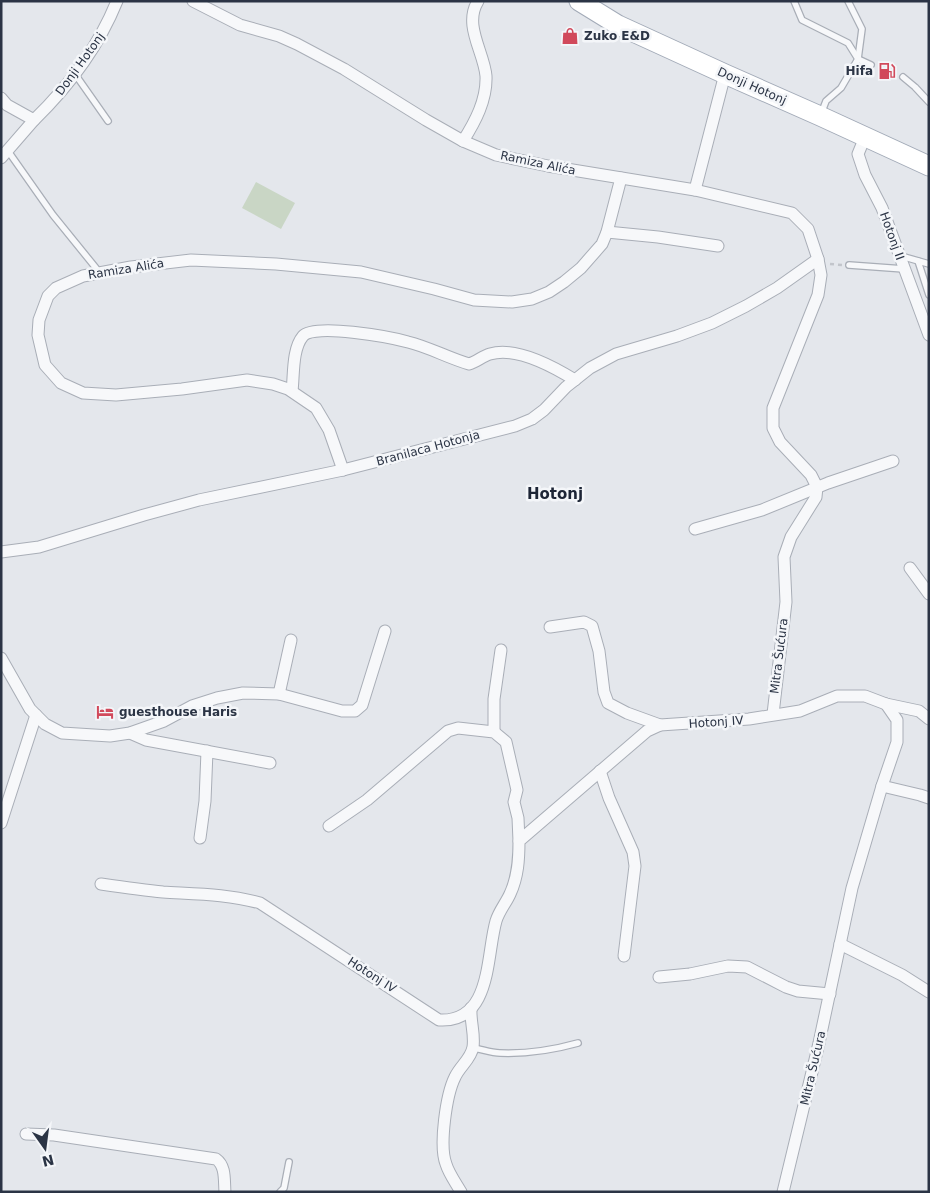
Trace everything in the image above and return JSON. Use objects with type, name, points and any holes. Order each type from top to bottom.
[{"type":"main road","name":"Donji Hotonj","points":[[579,1],[618,25],[929,166]]},
{"type":"street","name":"Donji Hotonj","points":[[5,155],[66,86],[94,49],[104,32],[117,1]]},
{"type":"street","name":"Ramiza Alića","points":[[192,1],[240,25],[279,36],[297,44],[344,69],[463,141],[496,154],[522,162],[695,190],[792,213],[808,229],[818,262]]},
{"type":"street","points":[[463,141],[478,117],[484,97],[486,78],[477,48],[474,27],[474,14],[478,1]]},
{"type":"street","points":[[695,190],[724,74]]},
{"type":"street","points":[[1,98],[7,105],[34,120]]},
{"type":"street","name":"Hotonj II","points":[[865,137],[858,154],[865,175],[882,208],[929,335]]},
{"type":"street","name":"Ramiza Alića","points":[[343,470],[329,430],[316,408],[292,391],[273,384],[247,380],[182,389],[116,395],[83,393],[61,383],[45,365],[40,350],[38,336],[39,320],[48,296],[56,288],[83,276],[131,267],[192,260],[244,262],[361,272],[474,300],[512,302],[532,299],[549,292],[564,282],[602,244],[608,232],[621,178]]},
{"type":"street","points":[[608,232],[718,246]]},
{"type":"street","points":[[817,487],[810,475],[780,442],[773,428],[773,408],[818,295],[821,275],[818,262]]},
{"type":"street","name":"Branilaca Hotonja","points":[[1,552],[48,545],[144,514],[199,500],[343,470],[515,426],[532,419],[544,410],[590,368],[616,354],[677,336],[721,319],[777,288],[818,262]]},
{"type":"street","points":[[292,391],[298,346],[304,335],[312,331],[322,330],[356,333],[408,342],[469,364],[490,354],[503,352],[552,366],[575,380]]},
{"type":"street","points":[[695,529],[762,510],[817,487],[893,461]]},
{"type":"street","name":"Mitra Šućura","points":[[817,487],[816,497],[791,537],[784,557],[786,602],[773,714],[800,711],[837,696],[865,696],[886,704],[919,711],[929,718]]},
{"type":"street","points":[[910,568],[929,594]]},
{"type":"street","name":"Hotonj IV","points":[[550,628],[584,622],[592,626],[599,651],[604,692],[608,703],[627,713],[660,724],[749,719],[773,714]]},
{"type":"street","points":[[1,658],[30,709],[45,724],[62,733],[110,736],[130,733],[164,721],[192,706],[216,698],[243,693],[279,694],[342,711],[355,711],[362,705],[385,631]]},
{"type":"street","points":[[279,694],[292,640]]},
{"type":"street","points":[[494,732],[494,699],[501,650]]},
{"type":"street","name":"Mitra Šućura","points":[[783,1192],[830,994],[852,888],[897,742],[897,720],[886,704]]},
{"type":"street","points":[[1,823],[36,715]]},
{"type":"street","points":[[519,841],[647,731],[660,724]]},
{"type":"street","points":[[329,826],[366,800],[448,731],[458,728],[494,732],[506,742],[517,790],[514,802],[518,818],[519,857],[516,879],[510,895],[498,914],[494,928],[487,975],[482,990],[471,1008],[473,1048],[455,1077],[448,1100],[443,1149],[446,1164],[461,1192]]},
{"type":"street","points":[[130,733],[146,740],[270,763]]},
{"type":"street","points":[[200,838],[205,801],[207,751]]},
{"type":"street","points":[[600,771],[609,798],[633,852],[635,866],[624,956]]},
{"type":"street","points":[[882,786],[929,798]]},
{"type":"street","name":"Hotonj IV","points":[[101,884],[161,892],[217,895],[260,903],[439,1020],[460,1018],[471,1008]]},
{"type":"street","points":[[840,944],[902,975],[929,992]]},
{"type":"street","points":[[659,976],[690,974],[728,966],[747,967],[798,991],[830,994]]},
{"type":"street","points":[[26,1134],[54,1135],[216,1159],[221,1163],[223,1170],[225,1192]]},
{"type":"lane","points":[[794,1],[802,20],[848,43],[858,59],[870,65]]},
{"type":"lane","points":[[820,116],[826,101],[841,88],[858,59],[862,28],[848,1]]},
{"type":"lane","points":[[75,74],[108,121]]},
{"type":"lane","points":[[903,77],[929,102]]},
{"type":"lane","points":[[5,155],[100,273]]},
{"type":"lane","points":[[899,256],[929,264]]},
{"type":"lane","points":[[918,261],[929,295]]},
{"type":"lane","points":[[849,265],[904,269]]},
{"type":"lane","points":[[473,1048],[499,1053],[534,1052],[578,1043]]},
{"type":"lane","points":[[280,1192],[284,1188],[289,1162]]},
{"type":"path","points":[[818,262],[849,265]]},
{"type":"green space","points":[[256,182],[295,203],[281,229],[242,208]]},
{"type":"place","name":"Zuko E&D","points":[[570,36]]},
{"type":"place","name":"Hifa","points":[[887,71]]},
{"type":"place","name":"guesthouse Haris","points":[[105,712]]},
{"type":"district","name":"Hotonj","points":[[555,494]]}]
